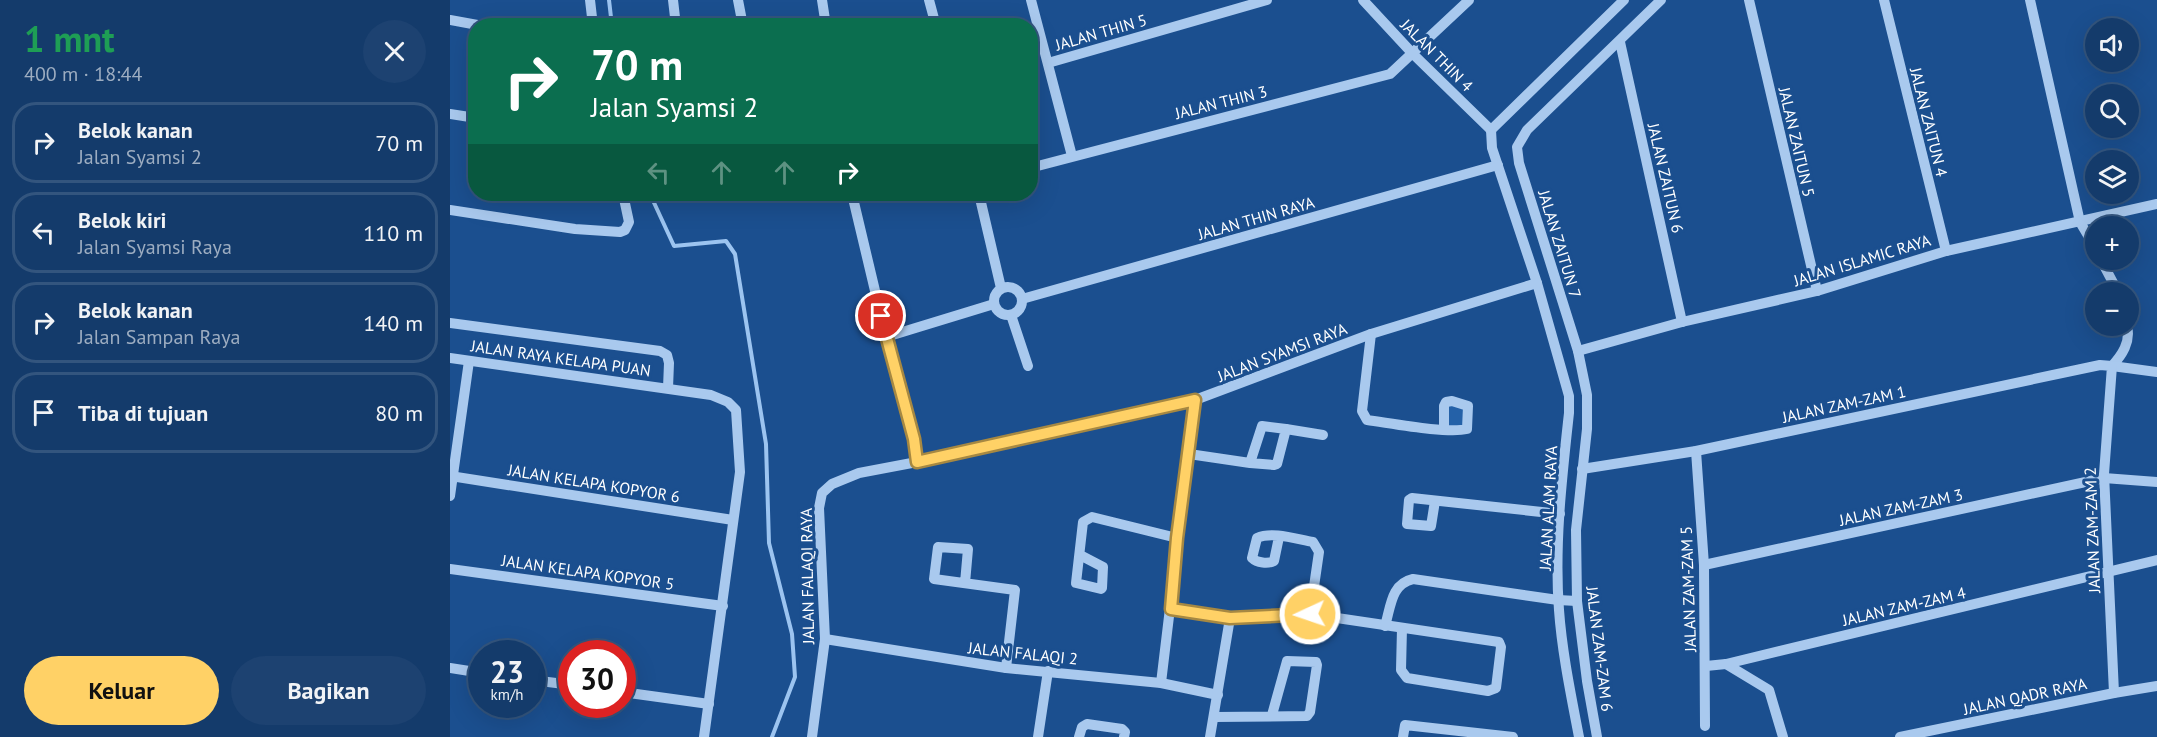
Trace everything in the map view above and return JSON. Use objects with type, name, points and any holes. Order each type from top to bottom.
[{"type":"street","points":[[590,0],[592,18]]},
{"type":"street","points":[[673,0],[675,18]]},
{"type":"street","points":[[738,0],[741,18]]},
{"type":"street","points":[[822,0],[824,18]]},
{"type":"street","points":[[929,0],[934,18]]},
{"type":"street","points":[[1031,0],[1036,18]]},
{"type":"street","name":"JALAN THIN 5","points":[[1048,63],[1267,0]]},
{"type":"street","name":"JALAN THIN 4","points":[[1363,0],[1413,54],[1491,130]]},
{"type":"street","name":"JALAN THIN 3","points":[[1038,166],[1388,75],[1469,0]]},
{"type":"street","points":[[1620,42],[1661,0]]},
{"type":"street","name":"JALAN ZAITUN 5","points":[[1749,0],[1817,291]]},
{"type":"street","name":"JALAN ZAITUN 4","points":[[1884,0],[1946,251]]},
{"type":"street","points":[[2030,0],[2080,222],[2085,230]]},
{"type":"street","points":[[1491,130],[1620,1]]},
{"type":"street","points":[[450,20],[468,23]]},
{"type":"street","points":[[1038,26],[1072,156]]},
{"type":"street","name":"JALAN ZAITUN 7","points":[[1578,351],[1519,163],[1517,147],[1527,130],[1620,42]]},
{"type":"street","name":"JALAN ZAITUN 6","points":[[1620,42],[1682,322]]},
{"type":"street","points":[[450,114],[468,117]]},
{"type":"street","name":"JALAN ALAM RAYA","points":[[1491,130],[1492,148],[1537,283],[1569,396],[1560,514],[1558,600],[1579,737]]},
{"type":"street","name":"JALAN THIN RAYA","points":[[1022,299],[1498,165]]},
{"type":"street","points":[[450,210],[615,233],[626,230],[628,226],[624,201]]},
{"type":"street","points":[[854,201],[886,337],[914,439],[917,462]]},
{"type":"street","points":[[981,201],[1001,288]]},
{"type":"street","name":"JALAN ISLAMIC RAYA","points":[[1578,351],[1682,322],[1817,291],[1946,251],[2157,204]]},
{"type":"street","name":"JALAN SYAMSI RAYA","points":[[859,473],[1195,400],[1371,334],[1537,283]]},
{"type":"street","points":[[1010,287],[1018,291],[1022,299],[1020,309],[1011,315],[1000,314],[994,304],[995,295],[1001,288],[1010,287]]},
{"type":"street","points":[[886,337],[994,304]]},
{"type":"street","points":[[1011,315],[1028,366]]},
{"type":"street","name":"JALAN RAYA KELAPA PUAN","points":[[450,323],[660,351],[667,355],[669,363],[668,388]]},
{"type":"street","points":[[1371,334],[1362,411],[1364,417],[1367,420],[1444,429]]},
{"type":"street","points":[[2112,366],[2122,355],[2126,336]]},
{"type":"street","name":"JALAN ZAM-ZAM 6","points":[[1578,351],[1587,395],[1587,429],[1576,530],[1577,601],[1597,737]]},
{"type":"street","name":"JALAN RAYA KELAPA PUAN","points":[[450,358],[668,388],[711,395],[728,402],[736,410],[740,472],[733,519]]},
{"type":"street","points":[[450,496],[469,361]]},
{"type":"street","name":"JALAN ZAM-ZAM 1","points":[[1582,469],[1696,451],[2100,365],[2157,372]]},
{"type":"street","name":"JALAN ZAM-ZAM 2","points":[[2112,366],[2104,478],[2114,693]]},
{"type":"street","points":[[1161,683],[1195,400]]},
{"type":"street","points":[[1250,464],[1262,426],[1323,435]]},
{"type":"street","points":[[1189,454],[1250,464],[1269,466],[1277,464],[1286,429]]},
{"type":"street","name":"JALAN ZAM-ZAM 5","points":[[1696,451],[1704,565],[1705,726]]},
{"type":"street","name":"JALAN FALAQI RAYA","points":[[812,737],[825,639],[819,508],[822,493],[832,484],[859,473]]},
{"type":"street","name":"JALAN KELAPA KOPYOR 6","points":[[451,476],[733,519]]},
{"type":"street","name":"JALAN ZAM-ZAM 3","points":[[1704,565],[2104,478],[2157,482]]},
{"type":"street","points":[[1435,501],[1560,514]]},
{"type":"street","points":[[1080,555],[1083,522],[1089,518],[1177,538]]},
{"type":"street","points":[[704,737],[733,519]]},
{"type":"street","points":[[1279,537],[1313,542],[1317,547],[1319,552],[1310,614]]},
{"type":"street","name":"JALAN ZAM-ZAM 4","points":[[1706,666],[1726,664],[2157,560]]},
{"type":"street","name":"JALAN KELAPA KOPYOR 5","points":[[450,568],[723,606]]},
{"type":"street","points":[[1385,626],[1396,589],[1400,584],[1413,579],[1577,601]]},
{"type":"street","points":[[965,583],[1015,590],[1006,668]]},
{"type":"street","points":[[1171,609],[1230,618],[1310,614],[1498,642],[1501,647],[1496,688],[1488,691],[1407,678],[1401,670],[1402,628]]},
{"type":"street","points":[[1210,737],[1230,618]]},
{"type":"street","name":"JALAN FALAQI 2","points":[[825,639],[1006,668],[1161,683],[1218,695]]},
{"type":"street","points":[[1215,717],[1304,716],[1309,714],[1316,662],[1287,661],[1272,715]]},
{"type":"street","points":[[1726,664],[1769,690],[1783,737]]},
{"type":"street","points":[[450,668],[468,671]]},
{"type":"street","points":[[1038,737],[1048,671]]},
{"type":"street","name":"JALAN QADR RAYA","points":[[1900,737],[2157,686]]},
{"type":"street","points":[[636,694],[709,704]]},
{"type":"street","points":[[1079,737],[1082,727],[1087,724],[1122,729],[1125,732],[1124,737]]},
{"type":"street","points":[[1403,737],[1405,725],[1513,737]]},
{"type":"shaded area","points":[[1446,402],[1468,406],[1467,429],[1447,427]]},
{"type":"waterway","points":[[609,0],[611,18]]},
{"type":"waterway","points":[[653,201],[674,246],[726,241],[735,254],[766,444],[769,543],[792,634],[795,677],[772,737]]},
{"type":"route","points":[[881,316],[914,439],[917,462],[1195,400],[1177,538],[1171,609],[1230,618],[1310,614]]}]
